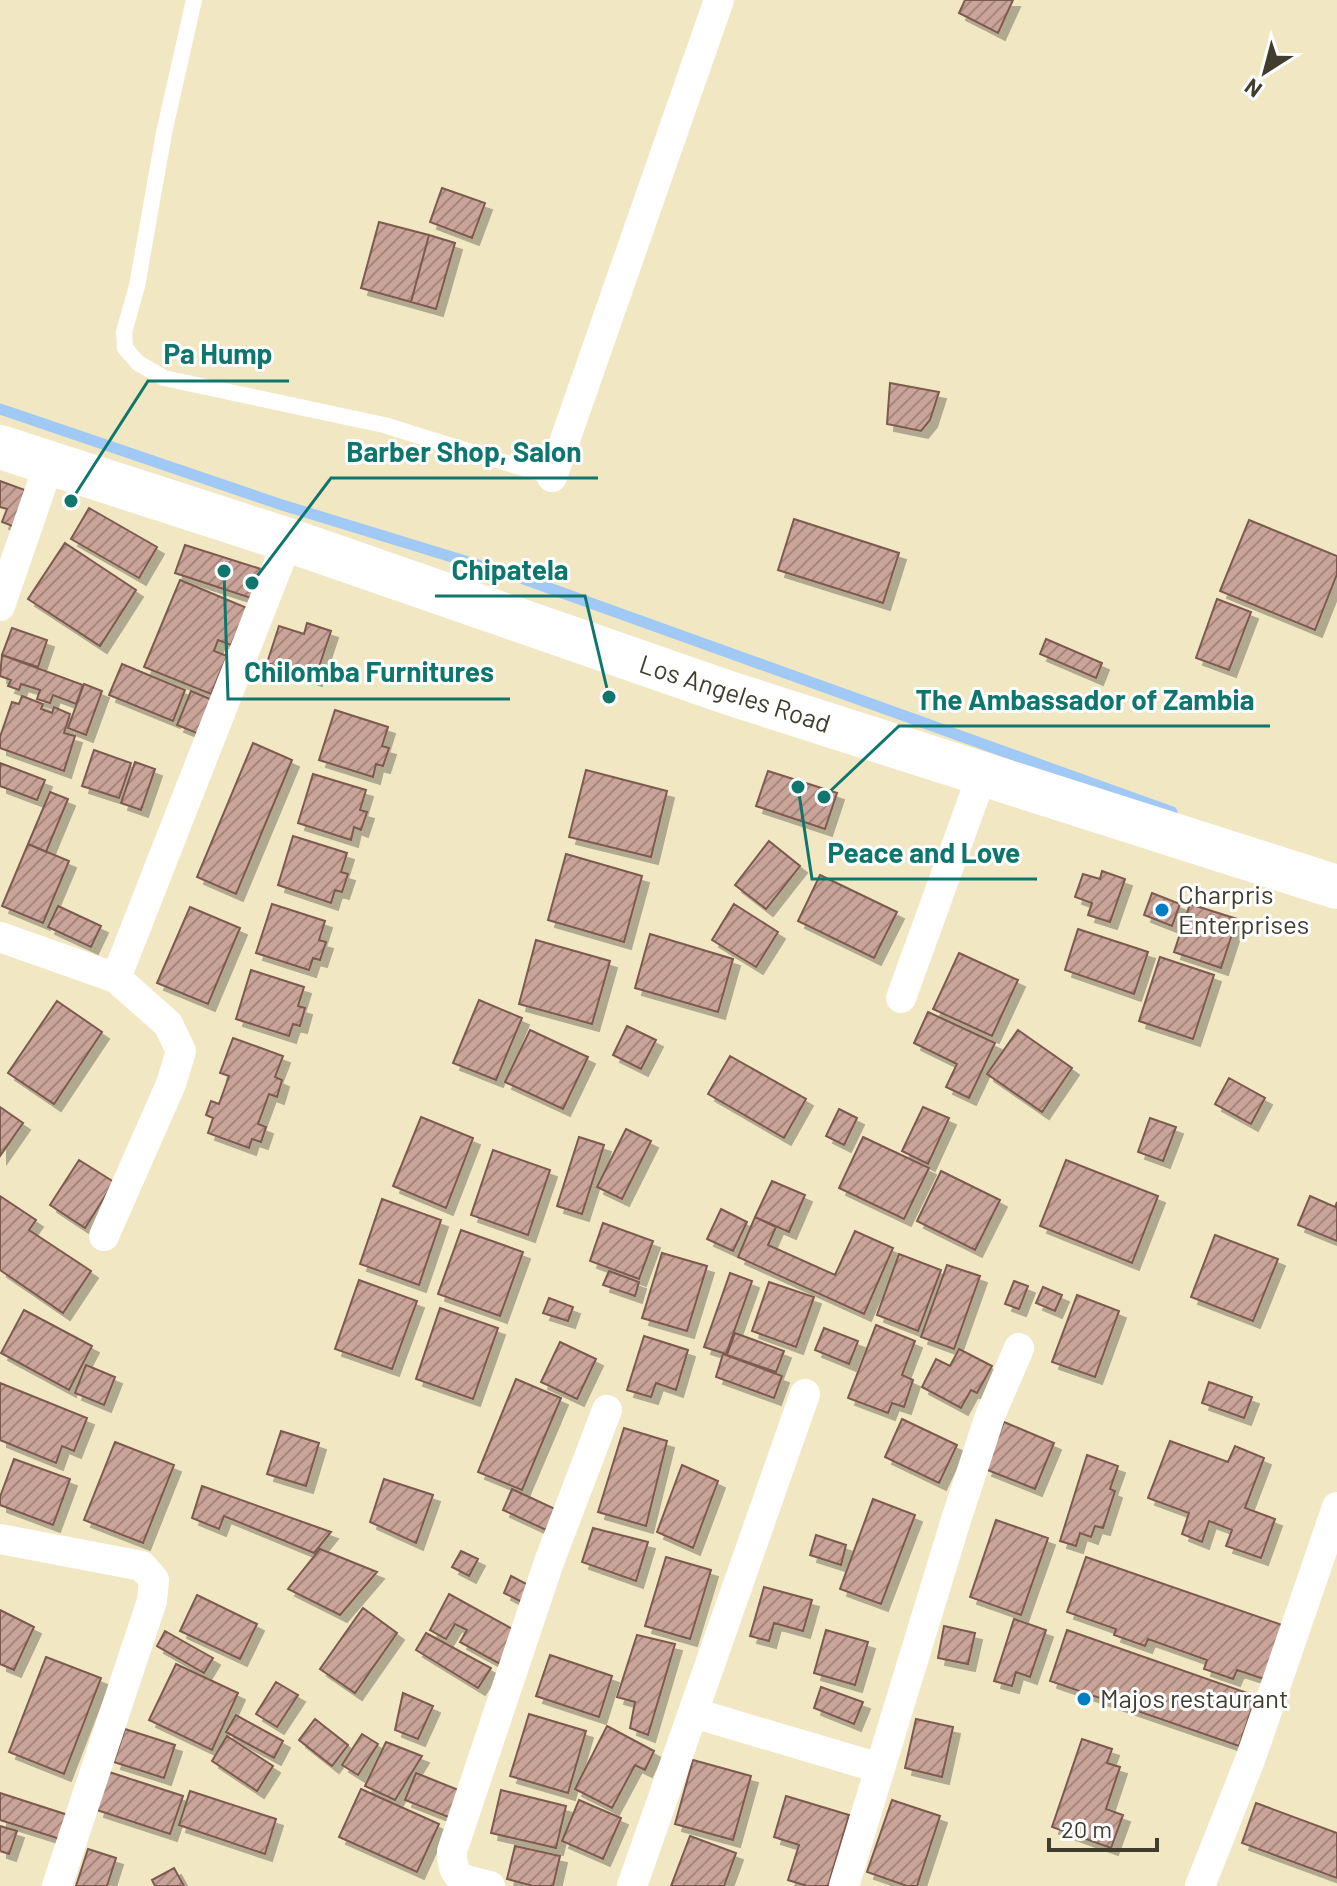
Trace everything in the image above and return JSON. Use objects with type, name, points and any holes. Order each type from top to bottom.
[{"type":"main road","name":"Los Angeles Road","points":[[0,447],[288,540],[503,617],[982,775],[1337,887]]},
{"type":"street","points":[[552,477],[719,0]]},
{"type":"street","points":[[0,606],[49,464]]},
{"type":"street","points":[[116,978],[288,540]]},
{"type":"street","points":[[901,998],[982,775]]},
{"type":"street","points":[[0,937],[116,978],[168,1024],[181,1051],[171,1084],[104,1236]]},
{"type":"street","points":[[844,1886],[990,1416],[1019,1348]]},
{"type":"street","points":[[632,1886],[805,1394]]},
{"type":"street","points":[[490,1886],[460,1878],[452,1868],[452,1851],[549,1562],[607,1410]]},
{"type":"street","points":[[1200,1886],[1250,1760],[1337,1507]]},
{"type":"street","points":[[0,1539],[142,1566],[154,1580],[152,1601],[57,1886]]},
{"type":"street","points":[[694,1713],[879,1768]]},
{"type":"lane","points":[[194,0],[164,133],[137,286],[124,332],[125,348],[138,363],[164,378],[384,425],[552,477]]},
{"type":"building","points":[[965,0],[1013,0],[998,33],[959,13]]},
{"type":"building","points":[[442,188],[485,203],[472,238],[430,222]]},
{"type":"building","points":[[379,222],[429,235],[411,302],[361,288]]},
{"type":"building","points":[[429,235],[455,243],[436,309],[411,302]]},
{"type":"building","points":[[890,383],[939,392],[930,420],[921,431],[887,424]]},
{"type":"building","points":[[0,481],[33,493],[20,529],[2,522],[7,509],[0,507]]},
{"type":"building","points":[[89,508],[157,547],[139,578],[71,539]]},
{"type":"building","points":[[794,519],[899,553],[883,603],[778,570]]},
{"type":"building","points":[[1249,520],[1337,556],[1337,574],[1315,630],[1220,591]]},
{"type":"building","points":[[65,543],[136,590],[100,646],[28,599]]},
{"type":"building","points":[[185,545],[264,570],[254,599],[175,573]]},
{"type":"building","points":[[180,580],[247,608],[231,645],[218,640],[214,651],[227,656],[211,694],[144,667]]},
{"type":"building","points":[[1217,599],[1251,612],[1229,670],[1196,658]]},
{"type":"building","points":[[307,623],[331,631],[315,679],[267,663],[279,626],[304,634]]},
{"type":"building","points":[[12,628],[47,640],[38,667],[2,655]]},
{"type":"building","points":[[1046,639],[1102,663],[1096,678],[1040,654]]},
{"type":"building","points":[[2,655],[83,685],[76,704],[53,695],[50,703],[37,699],[40,690],[21,684],[19,690],[8,686],[11,680],[0,676]]},
{"type":"building","points":[[122,664],[185,690],[173,721],[109,695]]},
{"type":"building","points":[[84,684],[102,691],[86,735],[68,728]]},
{"type":"building","points":[[191,691],[217,702],[204,736],[177,725]]},
{"type":"building","points":[[22,696],[43,704],[41,709],[52,713],[54,707],[70,714],[64,733],[75,736],[64,771],[0,748],[0,737],[12,702],[19,704]]},
{"type":"building","points":[[335,710],[388,727],[382,746],[389,748],[383,766],[376,764],[373,777],[319,760]]},
{"type":"building","points":[[253,743],[292,760],[236,894],[197,877]]},
{"type":"building","points":[[94,750],[131,763],[119,798],[82,786]]},
{"type":"building","points":[[135,762],[155,769],[141,810],[121,803]]},
{"type":"building","points":[[0,763],[45,780],[37,800],[0,786]]},
{"type":"building","points":[[586,770],[667,791],[651,857],[569,837]]},
{"type":"building","points":[[768,771],[837,793],[825,829],[756,806]]},
{"type":"building","points":[[313,774],[366,790],[360,810],[367,812],[361,830],[354,827],[351,840],[298,823]]},
{"type":"building","points":[[50,792],[68,799],[46,852],[28,844]]},
{"type":"building","points":[[293,836],[347,853],[341,872],[348,874],[342,892],[335,890],[331,903],[278,885]]},
{"type":"building","points":[[769,841],[800,866],[766,909],[735,885]]},
{"type":"building","points":[[28,844],[69,861],[43,923],[2,906]]},
{"type":"building","points":[[566,854],[642,876],[624,942],[548,920]]},
{"type":"building","points":[[1102,871],[1125,879],[1110,922],[1088,915],[1092,903],[1075,897],[1083,874],[1100,879]]},
{"type":"building","points":[[820,875],[897,912],[874,958],[798,921]]},
{"type":"building","name":"Charpris Enterprises","points":[[1152,893],[1180,904],[1172,926],[1144,915]]},
{"type":"building","points":[[272,904],[325,921],[319,940],[326,942],[320,960],[313,958],[309,970],[256,953]]},
{"type":"building","points":[[734,904],[778,932],[756,967],[712,940]]},
{"type":"building","points":[[1190,904],[1237,919],[1221,968],[1174,952]]},
{"type":"building","points":[[58,906],[101,926],[91,947],[48,927]]},
{"type":"building","points":[[190,907],[240,928],[208,1004],[157,983]]},
{"type":"building","points":[[1078,929],[1148,952],[1134,994],[1065,970]]},
{"type":"building","points":[[650,934],[733,959],[718,1012],[635,988]]},
{"type":"building","points":[[536,940],[610,961],[592,1024],[519,1004]]},
{"type":"building","points":[[959,953],[1018,980],[992,1036],[933,1009]]},
{"type":"building","points":[[1160,957],[1214,975],[1193,1039],[1139,1021]]},
{"type":"building","points":[[251,970],[304,987],[298,1006],[305,1008],[300,1026],[293,1024],[289,1036],[236,1019]]},
{"type":"building","points":[[479,1000],[522,1018],[496,1080],[453,1063]]},
{"type":"building","points":[[57,1001],[102,1032],[54,1104],[8,1073]]},
{"type":"building","points":[[928,1012],[995,1043],[969,1098],[946,1087],[957,1064],[914,1043]]},
{"type":"building","points":[[627,1026],[656,1040],[641,1069],[613,1055]]},
{"type":"building","points":[[530,1030],[588,1057],[563,1109],[505,1082]]},
{"type":"building","points":[[1018,1030],[1072,1068],[1042,1112],[987,1074]]},
{"type":"building","points":[[233,1038],[283,1056],[275,1077],[282,1080],[277,1097],[269,1094],[258,1124],[266,1127],[261,1142],[252,1139],[249,1148],[208,1133],[213,1118],[206,1115],[211,1101],[219,1104],[229,1076],[220,1073]]},
{"type":"building","points":[[730,1056],[806,1099],[784,1138],[708,1094]]},
{"type":"building","points":[[1229,1078],[1265,1098],[1251,1124],[1215,1104]]},
{"type":"building","points":[[0,1107],[23,1123],[0,1156]]},
{"type":"building","points":[[923,1107],[949,1118],[928,1164],[902,1151]]},
{"type":"building","points":[[839,1109],[857,1118],[844,1145],[826,1136]]},
{"type":"building","points":[[421,1117],[473,1138],[446,1208],[393,1186]]},
{"type":"building","points":[[1150,1118],[1176,1127],[1163,1161],[1138,1152]]},
{"type":"building","points":[[626,1129],[651,1141],[622,1199],[597,1187]]},
{"type":"building","points":[[579,1137],[604,1145],[582,1214],[557,1206]]},
{"type":"building","points":[[863,1137],[929,1168],[904,1219],[839,1188]]},
{"type":"building","points":[[493,1150],[550,1170],[528,1235],[471,1215]]},
{"type":"building","points":[[79,1160],[114,1182],[85,1228],[50,1205]]},
{"type":"building","points":[[1066,1160],[1158,1196],[1132,1263],[1040,1226]]},
{"type":"building","points":[[941,1171],[1000,1200],[975,1250],[917,1221]]},
{"type":"building","points":[[772,1181],[805,1195],[789,1232],[755,1217]]},
{"type":"building","points":[[0,1196],[36,1220],[29,1230],[91,1271],[63,1313],[0,1270]]},
{"type":"building","points":[[1310,1196],[1335,1207],[1337,1202],[1337,1241],[1298,1225]]},
{"type":"building","points":[[382,1199],[441,1220],[419,1285],[360,1264]]},
{"type":"building","points":[[721,1209],[747,1222],[733,1251],[707,1239]]},
{"type":"building","points":[[755,1217],[776,1227],[768,1245],[835,1275],[855,1231],[893,1248],[864,1314],[738,1257]]},
{"type":"building","points":[[603,1223],[653,1241],[639,1279],[590,1261]]},
{"type":"building","points":[[461,1230],[523,1252],[500,1316],[438,1294]]},
{"type":"building","points":[[1215,1235],[1278,1259],[1253,1321],[1191,1297]]},
{"type":"building","points":[[662,1253],[707,1266],[687,1331],[642,1318]]},
{"type":"building","points":[[899,1254],[941,1270],[918,1331],[877,1315]]},
{"type":"building","points":[[947,1265],[980,1276],[954,1349],[921,1337]]},
{"type":"building","points":[[609,1271],[639,1282],[635,1296],[603,1285]]},
{"type":"building","points":[[730,1273],[752,1281],[726,1354],[704,1347]]},
{"type":"building","points":[[359,1280],[417,1301],[392,1369],[335,1349]]},
{"type":"building","points":[[1014,1281],[1028,1286],[1019,1309],[1005,1304]]},
{"type":"building","points":[[769,1282],[814,1297],[796,1347],[752,1331]]},
{"type":"building","points":[[1043,1287],[1062,1295],[1055,1311],[1036,1303]]},
{"type":"building","points":[[1077,1295],[1119,1311],[1095,1377],[1052,1362]]},
{"type":"building","points":[[549,1298],[573,1307],[568,1321],[543,1313]]},
{"type":"building","points":[[440,1308],[498,1328],[473,1399],[416,1379]]},
{"type":"building","points":[[24,1310],[92,1346],[69,1390],[1,1353]]},
{"type":"building","points":[[876,1325],[915,1341],[902,1375],[913,1380],[904,1407],[892,1403],[888,1413],[848,1398]]},
{"type":"building","points":[[824,1328],[858,1341],[849,1364],[815,1350]]},
{"type":"building","points":[[735,1333],[784,1351],[776,1372],[727,1355]]},
{"type":"building","points":[[644,1336],[688,1350],[676,1390],[656,1383],[651,1397],[627,1390]]},
{"type":"building","points":[[560,1342],[596,1359],[577,1399],[541,1382]]},
{"type":"building","points":[[959,1349],[992,1366],[977,1393],[971,1390],[961,1408],[922,1387],[936,1359],[950,1366]]},
{"type":"building","points":[[723,1354],[782,1376],[774,1398],[716,1377]]},
{"type":"building","points":[[86,1365],[115,1377],[104,1405],[75,1393]]},
{"type":"building","points":[[516,1379],[561,1398],[522,1490],[478,1472]]},
{"type":"building","points":[[1209,1382],[1252,1397],[1244,1418],[1202,1403]]},
{"type":"building","points":[[0,1383],[87,1418],[74,1451],[62,1446],[56,1463],[0,1440]]},
{"type":"building","points":[[902,1419],[957,1445],[939,1483],[885,1457]]},
{"type":"building","points":[[1004,1422],[1054,1443],[1035,1489],[985,1469]]},
{"type":"building","points":[[624,1428],[667,1441],[646,1526],[598,1512]]},
{"type":"building","points":[[281,1431],[319,1443],[306,1486],[267,1474]]},
{"type":"building","points":[[1170,1441],[1228,1462],[1235,1446],[1264,1458],[1245,1508],[1275,1519],[1261,1558],[1226,1546],[1232,1530],[1209,1521],[1202,1542],[1182,1534],[1189,1513],[1148,1498]]},
{"type":"building","points":[[115,1442],[174,1465],[143,1543],[84,1520]]},
{"type":"building","points":[[1087,1455],[1118,1466],[1110,1489],[1115,1491],[1103,1528],[1095,1526],[1091,1537],[1080,1533],[1076,1546],[1060,1541]]},
{"type":"building","points":[[14,1459],[70,1479],[53,1525],[0,1505]]},
{"type":"building","points":[[682,1465],[718,1481],[693,1548],[657,1532]]},
{"type":"building","points":[[384,1479],[433,1495],[416,1543],[370,1522]]},
{"type":"building","points":[[202,1486],[331,1532],[314,1553],[224,1516],[219,1529],[192,1518]]},
{"type":"building","points":[[512,1489],[555,1509],[546,1530],[503,1510]]},
{"type":"building","points":[[873,1499],[915,1515],[881,1604],[840,1589]]},
{"type":"building","points":[[996,1520],[1048,1538],[1021,1615],[970,1597]]},
{"type":"building","points":[[593,1528],[648,1542],[636,1581],[582,1562]]},
{"type":"building","points":[[816,1535],[846,1545],[841,1565],[810,1555]]},
{"type":"building","points":[[320,1549],[377,1572],[340,1615],[288,1589]]},
{"type":"building","points":[[461,1551],[478,1559],[469,1576],[452,1567]]},
{"type":"building","points":[[666,1557],[711,1570],[690,1639],[645,1626]]},
{"type":"building","points":[[1086,1557],[1288,1627],[1270,1681],[1237,1670],[1233,1679],[1204,1669],[1207,1660],[1148,1639],[1145,1646],[1114,1635],[1116,1629],[1067,1612]]},
{"type":"building","points":[[511,1576],[534,1588],[526,1604],[504,1593]]},
{"type":"building","points":[[764,1587],[812,1600],[803,1631],[774,1623],[769,1641],[750,1636]]},
{"type":"building","points":[[449,1594],[518,1632],[500,1664],[460,1642],[467,1630],[455,1624],[446,1639],[430,1630]]},
{"type":"building","points":[[197,1595],[257,1624],[240,1659],[180,1631]]},
{"type":"building","points":[[363,1608],[397,1633],[355,1693],[320,1669]]},
{"type":"building","points":[[0,1610],[34,1627],[14,1670],[0,1664]]},
{"type":"building","points":[[1014,1619],[1046,1630],[1030,1677],[1016,1672],[1012,1686],[994,1681]]},
{"type":"building","points":[[944,1626],[975,1633],[968,1664],[938,1658]]},
{"type":"building","points":[[826,1630],[868,1642],[855,1685],[814,1673]]},
{"type":"building","points":[[1067,1630],[1256,1696],[1239,1746],[1050,1681]]},
{"type":"building","points":[[165,1631],[213,1658],[204,1673],[157,1646]]},
{"type":"building","points":[[426,1633],[491,1668],[478,1688],[416,1650]]},
{"type":"building","points":[[637,1635],[675,1644],[648,1735],[630,1728],[635,1702],[617,1697]]},
{"type":"building","points":[[550,1655],[612,1676],[599,1717],[536,1696]]},
{"type":"building","points":[[46,1657],[101,1678],[64,1774],[9,1752]]},
{"type":"building","points":[[176,1664],[238,1693],[212,1750],[149,1720]]},
{"type":"building","points":[[276,1682],[298,1695],[277,1727],[256,1714]]},
{"type":"building","points":[[821,1687],[863,1702],[854,1724],[814,1708]]},
{"type":"building","points":[[403,1693],[433,1706],[418,1739],[395,1730]]},
{"type":"building","points":[[529,1714],[586,1731],[568,1793],[510,1776]]},
{"type":"building","points":[[236,1715],[283,1741],[274,1758],[226,1732]]},
{"type":"building","points":[[315,1719],[348,1745],[332,1766],[299,1740]]},
{"type":"building","points":[[916,1719],[953,1727],[942,1777],[905,1768]]},
{"type":"building","points":[[607,1726],[654,1751],[645,1770],[635,1765],[612,1808],[575,1789]]},
{"type":"building","points":[[125,1729],[175,1745],[164,1778],[114,1762]]},
{"type":"building","points":[[362,1734],[378,1744],[358,1775],[342,1765]]},
{"type":"building","points":[[227,1736],[273,1766],[257,1791],[212,1761]]},
{"type":"building","points":[[1082,1739],[1112,1749],[1107,1763],[1120,1767],[1106,1809],[1123,1815],[1111,1848],[1052,1827]]},
{"type":"building","points":[[386,1742],[422,1756],[395,1800],[365,1786]]},
{"type":"building","points":[[693,1760],[751,1776],[733,1840],[675,1824]]},
{"type":"building","points":[[109,1772],[183,1796],[170,1834],[97,1810]]},
{"type":"building","points":[[416,1773],[466,1793],[456,1820],[405,1800]]},
{"type":"building","points":[[361,1789],[439,1824],[417,1872],[339,1837]]},
{"type":"building","points":[[501,1790],[566,1806],[556,1848],[491,1833]]},
{"type":"building","points":[[190,1791],[276,1819],[265,1854],[179,1825]]},
{"type":"building","points":[[0,1793],[68,1815],[60,1839],[0,1820]]},
{"type":"building","points":[[786,1796],[849,1815],[828,1886],[807,1886],[788,1880],[799,1845],[774,1837]]},
{"type":"building","points":[[579,1800],[621,1818],[603,1859],[562,1841]]},
{"type":"building","points":[[892,1800],[940,1816],[917,1886],[907,1886],[867,1872]]},
{"type":"building","points":[[1256,1803],[1337,1833],[1337,1878],[1242,1843]]},
{"type":"building","points":[[0,1826],[17,1831],[9,1854],[0,1851]]},
{"type":"building","points":[[690,1836],[736,1853],[724,1886],[671,1886]]},
{"type":"building","points":[[515,1846],[560,1856],[553,1886],[533,1886],[507,1879]]},
{"type":"building","points":[[88,1849],[116,1858],[107,1886],[76,1886]]},
{"type":"building","points":[[174,1868],[184,1886],[155,1886],[152,1880]]},
{"type":"waterway","points":[[0,409],[279,504],[521,578],[1172,812]]},
{"type":"place","name":"Pa Hump","points":[[71,501]]},
{"type":"place","name":"Chilomba Furnitures","points":[[224,571]]},
{"type":"place","name":"Barber Shop, Salon","points":[[252,583]]},
{"type":"place","name":"Chipatela","points":[[609,697]]},
{"type":"place","name":"Peace and Love","points":[[798,787]]},
{"type":"place","name":"The Ambassador of Zambia","points":[[824,797]]},
{"type":"place","name":"Charpris Enterprises","points":[[1162,910]]},
{"type":"place","name":"Majos restaurant","points":[[1084,1699]]}]
